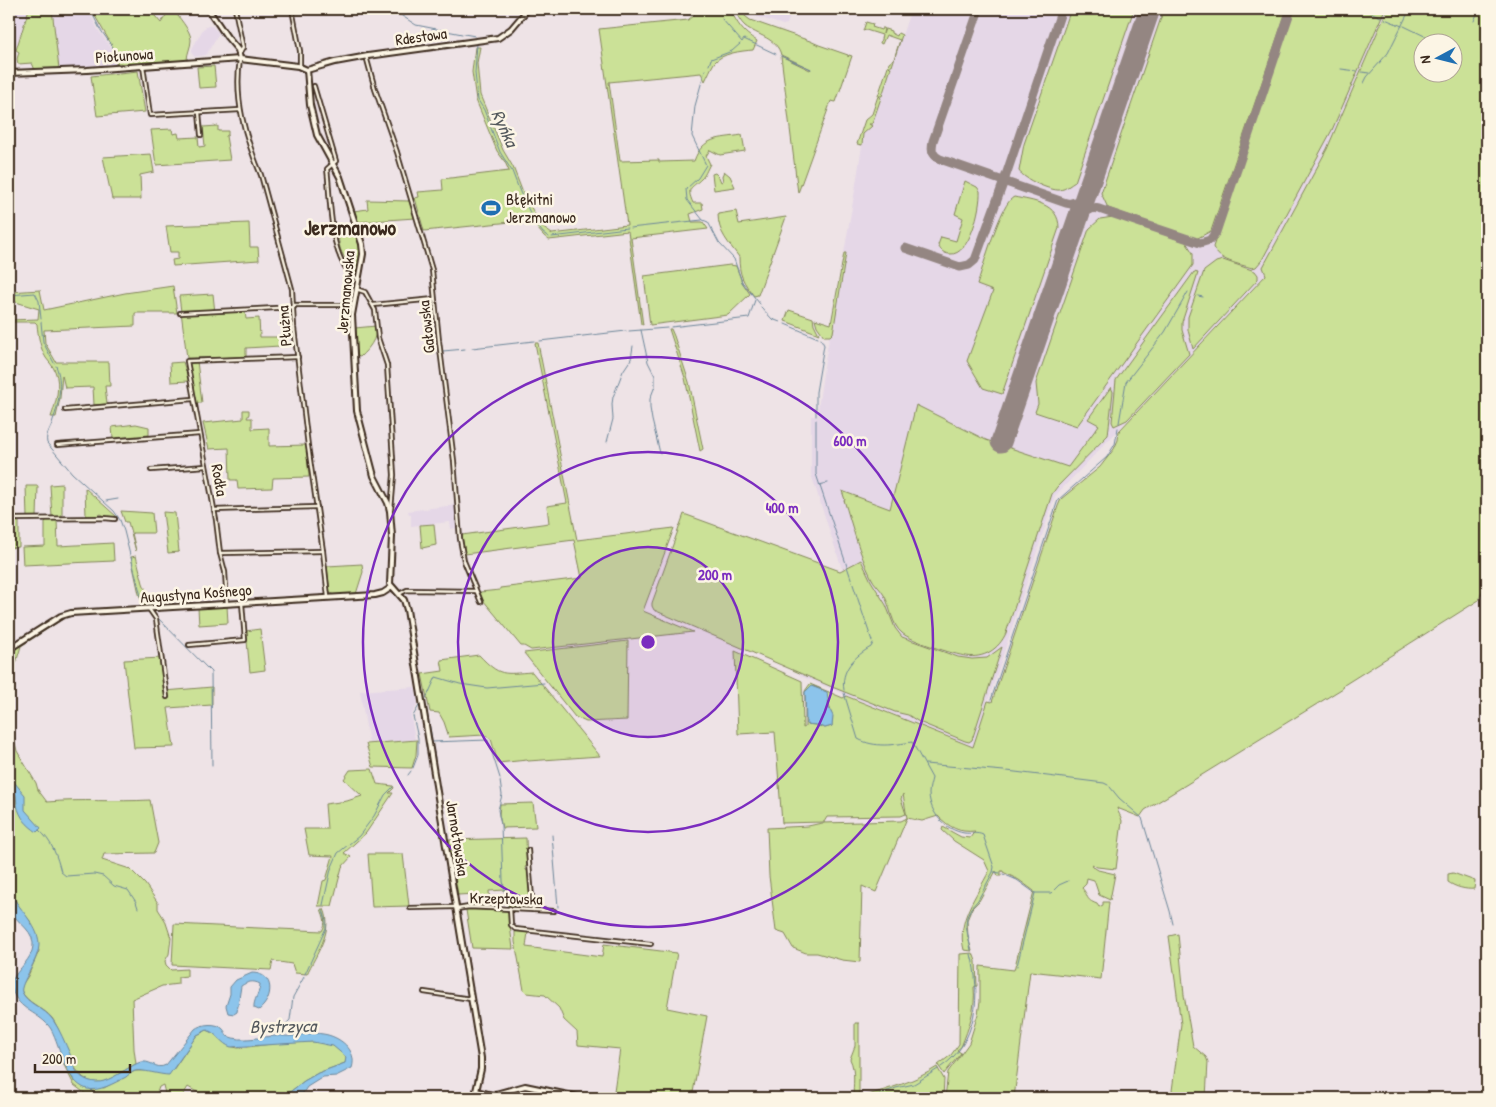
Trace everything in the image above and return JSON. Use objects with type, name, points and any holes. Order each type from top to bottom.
[{"type":"street","points":[[208,9],[240,56],[300,67],[307,70]]},
{"type":"street","name":"Płużna","points":[[235,9],[243,47],[237,76],[240,110],[254,159],[261,175],[289,279],[294,306],[298,357],[328,597]]},
{"type":"street","points":[[292,9],[302,60],[300,67]]},
{"type":"street","name":"Rdestowa","points":[[307,70],[366,56],[498,38],[511,29],[528,9]]},
{"type":"street","name":"Piołunowa","points":[[9,73],[143,66],[240,56]]},
{"type":"street","name":"Gałowska","points":[[366,56],[430,263],[454,461],[462,556],[481,602]]},
{"type":"street","points":[[143,66],[150,115],[240,110]]},
{"type":"street","name":"Jerzmanowska","points":[[307,70],[310,105],[317,135],[340,177],[361,239],[362,254],[352,330],[357,411],[374,476],[390,511],[392,536],[389,580],[392,587]]},
{"type":"street","points":[[314,86],[336,161],[327,169],[337,247],[346,266],[354,277],[358,279]]},
{"type":"street","points":[[199,112],[201,135]]},
{"type":"street","points":[[356,289],[365,292],[373,305],[378,338],[387,365],[394,475],[390,511]]},
{"type":"street","points":[[373,305],[434,299]]},
{"type":"street","points":[[180,313],[294,306],[354,305]]},
{"type":"street","name":"Rodła","points":[[228,604],[225,572],[220,553],[187,361],[298,357]]},
{"type":"street","points":[[65,410],[193,399]]},
{"type":"street","points":[[57,445],[200,434]]},
{"type":"street","points":[[151,470],[206,466]]},
{"type":"street","points":[[384,496],[392,492]]},
{"type":"street","points":[[214,510],[317,507]]},
{"type":"street","points":[[9,519],[115,519]]},
{"type":"street","points":[[220,553],[323,551]]},
{"type":"street","name":"Jarnołtowska","points":[[392,587],[405,602],[407,610],[481,1058],[481,1069],[474,1098]]},
{"type":"street","name":"Augustyna Kośnego","points":[[10,646],[61,616],[68,614],[378,595],[392,587]]},
{"type":"street","points":[[399,594],[407,590],[476,591]]},
{"type":"street","points":[[189,645],[244,640],[242,603]]},
{"type":"street","points":[[149,609],[156,619],[167,697]]},
{"type":"street","points":[[528,850],[533,910]]},
{"type":"street","name":"Krzeptowska","points":[[410,908],[469,907],[554,911]]},
{"type":"street","points":[[510,908],[511,925],[515,929],[651,944]]},
{"type":"street","points":[[424,992],[471,999]]},
{"type":"street","points":[[9,1074],[9,1095]]},
{"type":"street","points":[[476,1091],[487,1095],[496,1095],[525,1086],[583,1098]]},
{"type":"shaded area","points":[[12,9],[29,9],[11,64],[9,64],[9,18]]},
{"type":"shaded area","points":[[52,9],[88,9],[98,30],[116,54],[116,64],[59,68]]},
{"type":"shaded area","points":[[747,9],[792,9],[787,24],[783,25],[749,14]]},
{"type":"shaded area","points":[[911,9],[1392,9],[1387,11],[1327,149],[1267,275],[1055,496],[973,747],[800,676],[845,578],[811,474],[811,416],[817,416],[862,146],[857,144],[865,120],[872,114],[889,63],[894,59]]},
{"type":"shaded area","points":[[212,26],[219,33],[206,55],[195,57],[192,54],[192,49],[203,29]]},
{"type":"shaded area","points":[[455,505],[456,528],[451,529],[450,522],[411,526],[411,515],[408,511]]},
{"type":"shaded area","points":[[415,687],[418,703],[411,716],[415,740],[369,744],[360,691]]},
{"type":"green space","points":[[29,9],[52,9],[59,69],[35,70],[32,63],[18,64],[19,52],[16,50]]},
{"type":"green space","points":[[91,9],[149,9],[161,23],[170,9],[173,9],[187,28],[190,36],[191,43],[187,60],[116,64],[117,58],[119,58]]},
{"type":"green space","points":[[697,9],[743,9],[745,16],[750,20],[848,55],[848,57],[849,55],[852,56],[836,102],[831,101],[798,193],[781,56],[811,69],[781,55],[776,45],[743,24],[734,10],[730,10],[741,27],[757,41],[753,50],[732,53],[717,60],[705,81],[701,73],[609,82],[620,161],[694,161],[702,147],[707,143],[719,138],[742,135],[745,151],[720,155],[710,150],[706,156],[710,164],[704,176],[690,191],[693,203],[702,203],[703,209],[690,214],[692,222],[703,222],[708,229],[631,238],[643,325],[641,324],[628,231],[549,240],[530,220],[424,231],[415,198],[419,197],[418,192],[443,190],[442,179],[509,171],[497,151],[476,100],[472,72],[475,47],[480,47],[477,63],[480,95],[523,193],[542,227],[552,234],[627,225],[599,29],[688,20],[695,14]]},
{"type":"green space","points":[[1071,9],[1134,9],[1075,182],[1064,189],[1056,190],[1032,181],[1019,171],[1024,144]]},
{"type":"green space","points":[[1164,9],[1287,9],[1211,231],[1196,239],[1108,208],[1101,193]]},
{"type":"green space","points":[[1294,9],[1385,9],[1332,130],[1262,260],[1256,267],[1252,268],[1224,259],[1219,256],[1213,247]]},
{"type":"green space","points":[[1487,9],[1487,578],[1479,600],[1344,685],[1343,688],[1145,810],[1140,817],[1117,808],[1122,821],[1116,869],[1097,867],[1092,864],[1098,870],[1115,874],[1110,900],[1099,895],[1094,880],[1087,878],[1086,884],[1082,888],[1089,899],[1099,907],[1103,905],[1103,902],[1109,902],[1101,979],[1030,971],[1014,1098],[945,1098],[948,1072],[969,1043],[978,1014],[980,966],[1014,970],[1034,891],[1003,871],[1001,871],[1001,876],[998,876],[996,871],[979,901],[972,908],[967,920],[968,937],[972,951],[964,950],[962,939],[965,918],[989,871],[984,860],[954,841],[942,830],[943,827],[961,837],[970,838],[975,831],[964,831],[955,828],[938,816],[922,821],[907,818],[903,794],[901,799],[906,814],[901,816],[827,817],[824,822],[782,823],[775,732],[738,734],[735,651],[802,681],[803,728],[805,727],[805,692],[805,691],[810,684],[843,698],[846,696],[973,747],[988,701],[992,702],[1061,499],[1100,467],[1114,449],[1119,431],[1266,275],[1263,267],[1327,149],[1387,10]],"holes":[[[813,686],[823,690],[831,711],[832,726],[825,728],[806,724],[805,692]]]},
{"type":"green space","points":[[866,22],[873,24],[872,27],[881,30],[884,28],[883,34],[885,29],[897,36],[898,33],[902,35],[892,66],[889,66],[891,68],[882,96],[879,96],[881,98],[872,124],[869,124],[872,126],[863,134],[862,145],[857,144],[865,120],[872,114],[889,63],[894,59],[900,40],[886,35],[882,44],[880,43],[882,35],[866,30],[863,31]]},
{"type":"green space","points":[[214,66],[216,87],[199,88],[197,67]]},
{"type":"green space","points":[[138,71],[145,112],[97,116],[91,76]]},
{"type":"green space","points":[[218,126],[218,131],[228,131],[226,136],[230,160],[156,165],[151,130],[172,129],[173,134],[178,133],[179,138],[198,137],[199,147],[205,146],[203,127]]},
{"type":"green space","points":[[151,154],[154,172],[140,175],[141,199],[112,199],[103,157]]},
{"type":"green space","points":[[724,171],[730,176],[735,187],[714,190],[712,174],[715,173],[721,182],[723,181]]},
{"type":"green space","points":[[965,181],[977,187],[980,191],[979,208],[969,239],[957,253],[948,254],[942,251],[938,245],[941,237],[956,241],[963,218],[955,214]]},
{"type":"green space","points":[[1014,197],[1037,202],[1050,208],[1055,213],[1059,228],[1002,394],[983,388],[967,361],[993,291],[977,285],[987,252],[1003,211]]},
{"type":"green space","points":[[367,200],[410,201],[415,218],[357,222],[353,211],[368,209]]},
{"type":"green space","points":[[736,211],[739,224],[786,217],[758,295],[754,296],[742,278],[739,257],[725,237],[718,221],[718,214]]},
{"type":"green space","points":[[1113,217],[1186,242],[1193,253],[1193,265],[1077,426],[1035,412],[1038,404],[1036,383],[1089,229],[1100,219]]},
{"type":"green space","points":[[249,223],[250,247],[258,247],[259,260],[173,266],[172,260],[178,259],[178,252],[170,252],[166,226]]},
{"type":"green space","points":[[352,230],[359,239],[360,245],[360,257],[356,274],[344,259],[339,241],[339,234]]},
{"type":"green space","points":[[844,253],[846,253],[833,333],[830,336],[824,336],[817,326],[815,319],[831,324]]},
{"type":"green space","points":[[1223,260],[1255,271],[1258,279],[1193,349],[1188,330],[1188,317],[1204,271],[1216,262]]},
{"type":"green space","points":[[730,265],[736,266],[742,282],[750,294],[728,315],[650,325],[644,276]]},
{"type":"green space","points":[[1194,272],[1198,273],[1182,322],[1182,330],[1189,354],[1127,420],[1114,426],[1112,422],[1116,380]]},
{"type":"green space","points":[[173,286],[177,313],[135,313],[135,326],[44,330],[45,343],[56,362],[109,362],[110,386],[105,386],[107,404],[94,405],[93,387],[65,388],[62,375],[56,417],[51,417],[55,406],[58,382],[54,369],[42,350],[37,324],[35,322],[9,322],[9,320],[38,319],[39,309],[9,300],[9,292],[40,290],[44,310],[125,293]]},
{"type":"green space","points":[[213,294],[215,313],[245,312],[246,319],[259,318],[260,337],[279,337],[280,346],[246,348],[246,357],[187,358],[179,296]]},
{"type":"green space","points":[[789,310],[813,318],[819,334],[785,321]]},
{"type":"green space","points":[[376,326],[372,343],[360,357],[357,356],[355,328]]},
{"type":"green space","points":[[669,329],[671,329],[674,336],[689,382],[703,449],[700,451],[685,378]]},
{"type":"green space","points":[[535,343],[538,343],[577,540],[674,528],[643,611],[693,632],[531,650],[521,646],[483,600],[480,592],[582,578],[574,540],[465,554],[462,535],[549,523],[547,506],[567,503]]},
{"type":"green space","points":[[197,361],[202,403],[196,403],[188,362]]},
{"type":"green space","points":[[183,362],[189,381],[171,382],[170,363]]},
{"type":"green space","points":[[1111,387],[1113,392],[1108,435],[1052,494],[1006,633],[999,644],[990,652],[973,657],[933,647],[902,633],[893,620],[884,595],[872,579],[867,568],[856,539],[842,491],[890,509],[916,405],[986,440],[1068,467],[1099,425],[1088,419]]},
{"type":"green space","points":[[243,410],[249,410],[247,418],[252,418],[252,429],[269,428],[269,446],[306,445],[309,477],[273,478],[272,488],[238,489],[237,480],[230,480],[229,448],[209,449],[203,423],[243,419]]},
{"type":"green space","points":[[136,424],[149,427],[149,435],[113,438],[112,427]]},
{"type":"green space","points":[[62,484],[62,516],[52,517],[50,485]]},
{"type":"green space","points":[[26,486],[38,486],[37,517],[27,518]]},
{"type":"green space","points":[[85,488],[117,517],[101,514],[86,516]]},
{"type":"green space","points":[[121,511],[152,513],[154,533],[132,533],[136,551],[128,522],[125,522]]},
{"type":"green space","points":[[163,512],[175,513],[179,552],[168,553]]},
{"type":"green space","points":[[684,514],[840,571],[861,560],[886,605],[895,628],[902,637],[958,657],[972,659],[987,658],[1002,647],[972,740],[969,742],[965,741],[919,722],[908,715],[895,712],[832,687],[654,610],[652,603]]},
{"type":"green space","points":[[47,520],[57,520],[58,546],[113,543],[114,561],[23,565],[22,547],[45,546],[45,522]]},
{"type":"green space","points":[[9,522],[19,522],[19,547],[9,548]]},
{"type":"green space","points":[[434,524],[436,545],[422,548],[420,525]]},
{"type":"green space","points":[[136,556],[143,583],[152,606],[144,607],[139,594],[131,557]]},
{"type":"green space","points":[[362,564],[363,572],[356,594],[333,595],[330,593],[327,566]]},
{"type":"green space","points":[[227,606],[228,623],[199,625],[198,608]]},
{"type":"green space","points":[[66,617],[21,646],[16,663],[9,668],[9,652],[50,625]]},
{"type":"green space","points":[[260,629],[265,670],[250,672],[246,631]]},
{"type":"green space","points":[[628,641],[627,720],[586,722],[575,717],[524,653]]},
{"type":"green space","points":[[479,655],[497,671],[502,673],[532,672],[600,756],[498,763],[491,739],[484,735],[449,737],[439,713],[430,712],[422,674],[443,671],[441,660]]},
{"type":"green space","points":[[161,658],[165,691],[212,687],[212,705],[168,708],[174,747],[134,748],[124,660]]},
{"type":"green space","points":[[9,720],[17,751],[36,783],[38,790],[47,802],[150,800],[158,843],[154,853],[104,854],[102,860],[130,869],[145,884],[158,903],[158,909],[165,920],[171,938],[169,954],[165,961],[166,965],[171,970],[187,969],[187,976],[178,977],[178,984],[162,986],[132,999],[136,1064],[111,1079],[102,1082],[92,1082],[83,1077],[76,1069],[52,1018],[31,1002],[21,990],[39,951],[31,922],[22,912],[9,890]]},
{"type":"green space","points":[[417,740],[416,755],[412,768],[373,767],[366,744]]},
{"type":"green space","points":[[372,769],[377,784],[393,786],[394,788],[389,793],[393,793],[366,833],[344,853],[351,857],[342,867],[332,906],[318,906],[323,881],[326,880],[333,856],[309,855],[304,829],[327,829],[325,804],[347,801],[362,796],[344,779],[350,770]]},
{"type":"green space","points":[[533,803],[536,827],[502,828],[499,815],[500,804]]},
{"type":"green space","points":[[907,818],[876,892],[862,886],[860,962],[842,960],[817,953],[806,953],[793,948],[785,934],[776,931],[769,876],[767,828],[808,826],[822,823],[901,821]]},
{"type":"green space","points":[[526,838],[527,866],[525,867],[528,871],[530,907],[508,907],[505,890],[489,891],[490,906],[476,906],[475,894],[458,895],[449,840]]},
{"type":"green space","points":[[368,854],[403,854],[409,906],[372,907]]},
{"type":"green space","points":[[1453,873],[1475,881],[1474,889],[1461,888],[1448,882],[1448,874]]},
{"type":"green space","points":[[321,909],[324,909],[327,917],[327,926],[323,942],[307,974],[295,973],[292,964],[273,961],[271,970],[172,965],[174,924],[322,931],[325,923]]},
{"type":"green space","points":[[466,910],[508,910],[513,949],[472,948]]},
{"type":"green space","points":[[515,930],[528,932],[526,947],[602,957],[604,944],[677,953],[667,1008],[707,1016],[692,1098],[613,1098],[620,1049],[578,1045],[577,1032],[564,1020],[559,1008],[545,995],[527,993],[524,990],[515,942]]},
{"type":"green space","points":[[1178,934],[1184,995],[1193,1046],[1206,1057],[1208,1062],[1206,1098],[1171,1098],[1181,1024],[1169,936]]},
{"type":"green space","points":[[973,953],[976,961],[977,986],[974,987],[974,1003],[971,1018],[961,1047],[957,1050],[961,1053],[944,1074],[938,1065],[951,1055],[959,1044],[960,954]]},
{"type":"green space","points":[[855,1023],[859,1023],[859,1096],[853,1098],[854,1073],[850,1059],[855,1046]]},
{"type":"green space","points":[[207,1030],[228,1045],[238,1048],[301,1042],[325,1043],[338,1048],[347,1060],[345,1063],[318,1073],[304,1081],[282,1098],[207,1098],[188,1087],[181,1098],[166,1098],[163,1085],[159,1087],[155,1098],[91,1098],[74,1085],[64,1065],[64,1063],[74,1081],[104,1088],[135,1071],[173,1070],[197,1035]]},
{"type":"green space","points":[[937,1067],[944,1079],[943,1098],[864,1098],[865,1096],[911,1081]]},
{"type":"water","points":[[811,686],[827,692],[829,708],[833,716],[832,726],[825,728],[806,724],[805,692]]},
{"type":"water","points":[[9,776],[25,795],[25,810],[41,828],[37,832],[27,824],[18,810],[15,792],[9,794]]},
{"type":"water","points":[[9,890],[35,930],[39,943],[22,992],[28,1000],[53,1020],[76,1070],[85,1079],[97,1082],[104,1081],[142,1062],[159,1067],[166,1065],[195,1029],[209,1024],[220,1027],[227,1036],[239,1039],[315,1033],[329,1035],[341,1041],[350,1050],[353,1061],[352,1068],[336,1076],[323,1077],[307,1087],[301,1096],[282,1098],[318,1073],[345,1063],[346,1057],[333,1046],[313,1042],[231,1047],[224,1044],[207,1030],[197,1035],[169,1075],[134,1071],[126,1077],[102,1088],[87,1089],[80,1085],[69,1072],[51,1029],[19,1002],[12,989],[14,978],[30,956],[33,943],[29,932],[11,911]]},
{"type":"water","points":[[252,973],[265,977],[270,987],[264,1005],[259,1010],[254,1008],[260,984],[252,982],[241,986],[237,1012],[234,1014],[228,1013],[226,1006],[230,987],[236,980]]},
{"type":"waterway","points":[[90,9],[100,29],[119,56],[118,58]]},
{"type":"waterway","name":"Ryńka","points":[[395,9],[396,12],[416,25],[462,34]]},
{"type":"waterway","points":[[1473,9],[1477,14],[1474,21]]},
{"type":"waterway","points":[[1366,10],[1381,17]]},
{"type":"waterway","points":[[1364,83],[1388,53],[1407,15]]},
{"type":"waterway","points":[[722,19],[742,42],[744,39],[776,54]]},
{"type":"waterway","points":[[1385,19],[1402,26]]},
{"type":"waterway","points":[[1404,26],[1416,32]]},
{"type":"waterway","name":"Ryńka","points":[[464,34],[477,38]]},
{"type":"waterway","name":"Ryńka","points":[[477,43],[475,73],[478,100],[484,110],[500,152],[512,171],[533,219]]},
{"type":"waterway","points":[[709,65],[711,59],[732,51],[740,44]]},
{"type":"waterway","points":[[781,56],[811,69]]},
{"type":"waterway","points":[[1341,69],[1357,71]]},
{"type":"waterway","points":[[705,70],[695,106],[692,136],[706,165],[698,178],[686,189],[687,200],[703,220],[708,222],[719,243],[734,259],[742,282],[760,304]]},
{"type":"waterway","points":[[1362,72],[1369,73]]},
{"type":"waterway","name":"Ryńka","points":[[630,228],[702,220]]},
{"type":"waterway","name":"Ryńka","points":[[535,222],[543,233],[549,237]]},
{"type":"waterway","name":"Ryńka","points":[[552,237],[627,228]]},
{"type":"waterway","points":[[1119,423],[1126,382],[1165,332],[1188,292]]},
{"type":"waterway","points":[[9,295],[35,293],[39,301],[41,319]]},
{"type":"waterway","points":[[1198,296],[1203,297]]},
{"type":"waterway","points":[[671,327],[749,318],[755,300]]},
{"type":"waterway","points":[[761,307],[772,319],[780,322]]},
{"type":"waterway","points":[[41,322],[43,342],[54,363]]},
{"type":"waterway","points":[[785,324],[818,338]]},
{"type":"waterway","points":[[629,331],[667,328]]},
{"type":"waterway","points":[[641,330],[648,362],[655,376],[655,386],[650,399],[650,408],[660,453]]},
{"type":"waterway","points":[[540,341],[626,331]]},
{"type":"waterway","points":[[816,416],[816,392],[824,345],[821,339]]},
{"type":"waterway","points":[[472,348],[534,341]]},
{"type":"waterway","points":[[607,442],[613,419],[613,397],[623,371],[631,359],[633,346]]},
{"type":"waterway","points":[[443,351],[465,349]]},
{"type":"waterway","points":[[56,366],[59,379],[59,393],[47,443],[72,473],[114,511],[120,520],[130,555]]},
{"type":"waterway","points":[[816,420],[816,474],[872,641]]},
{"type":"waterway","points":[[991,700],[1058,500],[1107,457],[1115,444],[1118,428]]},
{"type":"waterway","points":[[819,485],[828,483]]},
{"type":"waterway","points":[[106,501],[118,499]]},
{"type":"waterway","points":[[131,557],[141,596],[148,606]]},
{"type":"waterway","points":[[153,613],[211,672],[212,766]]},
{"type":"waterway","points":[[844,690],[844,676],[850,664],[871,647],[873,643]]},
{"type":"waterway","points":[[432,739],[425,701],[436,677],[460,684],[487,688],[544,683]]},
{"type":"waterway","points":[[844,693],[858,739],[878,745],[912,742],[932,778],[929,792],[932,808],[936,814],[945,824],[957,831],[983,835],[994,867],[978,900],[971,908],[967,917],[966,926],[971,950]]},
{"type":"waterway","points":[[413,768],[418,755],[418,738],[413,716],[420,704]]},
{"type":"waterway","points":[[432,742],[488,740],[500,778]]},
{"type":"waterway","points":[[433,748],[435,758]]},
{"type":"waterway","points":[[925,764],[1004,771]]},
{"type":"waterway","points":[[408,775],[411,771]]},
{"type":"waterway","points":[[1007,771],[1108,785]]},
{"type":"waterway","points":[[500,781],[502,795],[498,810],[501,825],[503,881],[507,906]]},
{"type":"waterway","points":[[323,905],[331,869],[338,853],[359,836],[374,816],[385,795],[393,787]]},
{"type":"waterway","points":[[1110,787],[1119,798],[1142,818],[1173,924]]},
{"type":"waterway","points":[[39,830],[51,844],[61,872],[66,876],[94,874],[103,876],[114,886],[128,890],[138,908]]},
{"type":"waterway","points":[[552,835],[558,907]]},
{"type":"waterway","points":[[994,872],[1000,873]]},
{"type":"waterway","points":[[1003,874],[1017,880],[1035,893],[1051,893],[1059,885],[1068,881]]},
{"type":"waterway","points":[[1017,966],[1035,893]]},
{"type":"waterway","points":[[305,974],[326,928],[323,910]]},
{"type":"waterway","points":[[941,1067],[963,1045],[974,1016],[976,985],[971,954]]},
{"type":"waterway","name":"Bystrzyca","points":[[280,1035],[283,1027],[290,1020],[293,997],[304,977]]},
{"type":"waterway","points":[[869,1098],[896,1088],[914,1084],[938,1069]]},
{"type":"waterway","points":[[90,1089],[95,1094],[114,1098]]},
{"type":"taxiway","points":[[979,9],[933,141],[932,150],[935,156],[1066,203],[1099,209],[1200,243],[1210,240],[1216,232],[1291,9]]},
{"type":"taxiway","points":[[905,248],[960,267],[969,265],[975,260],[1004,181],[1062,9]]},
{"type":"taxiway","points":[[1071,203],[1080,200],[1089,185]]},
{"type":"taxiway","points":[[1076,223],[1083,213],[1094,208]]},
{"type":"runway","points":[[1001,442],[1150,9]]},
{"type":"place","name":"Błękitni Jerzmanowo","points":[[491,208]]},
{"type":"district","name":"Jerzmanowo","points":[[350,227]]}]
